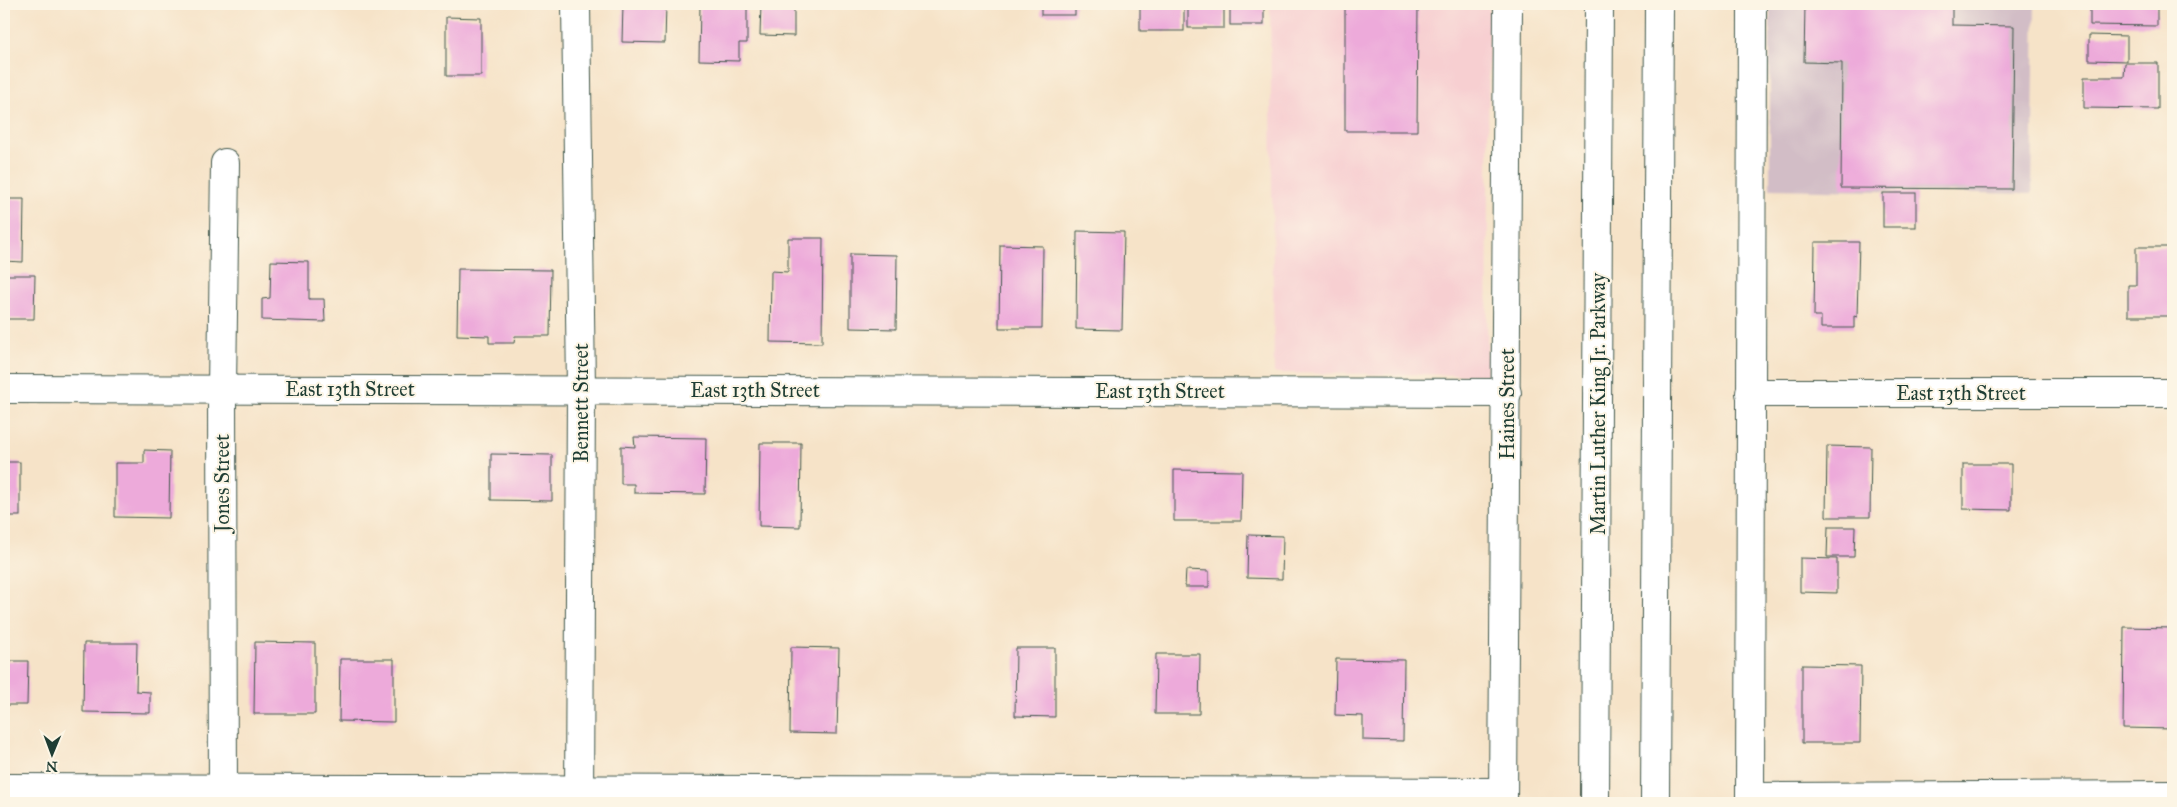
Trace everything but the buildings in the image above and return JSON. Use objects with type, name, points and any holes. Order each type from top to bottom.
[{"type":"main road","name":"Bennett Street","points":[[576,4],[582,390],[579,796]]},
{"type":"main road","name":"Haines Street","points":[[1503,798],[1508,4]]},
{"type":"main road","name":"Martin Luther King Jr. Parkway","points":[[1595,803],[1599,4]]},
{"type":"main road","points":[[1655,803],[1659,4]]},
{"type":"main road","points":[[1752,4],[1750,800],[2173,795]]},
{"type":"main road","name":"Jones Street","points":[[223,795],[222,390],[224,163]]},
{"type":"main road","name":"East 13th Street","points":[[4,390],[1507,393]]},
{"type":"main road","name":"East 13th Street","points":[[1750,393],[2173,393]]},
{"type":"main road","points":[[4,788],[223,795],[1503,798]]},
{"type":"shaded area","points":[[1270,4],[1489,4],[1487,375],[1274,373]]},
{"type":"shaded area","points":[[1770,4],[2035,4],[2032,194],[1770,189]]}]
